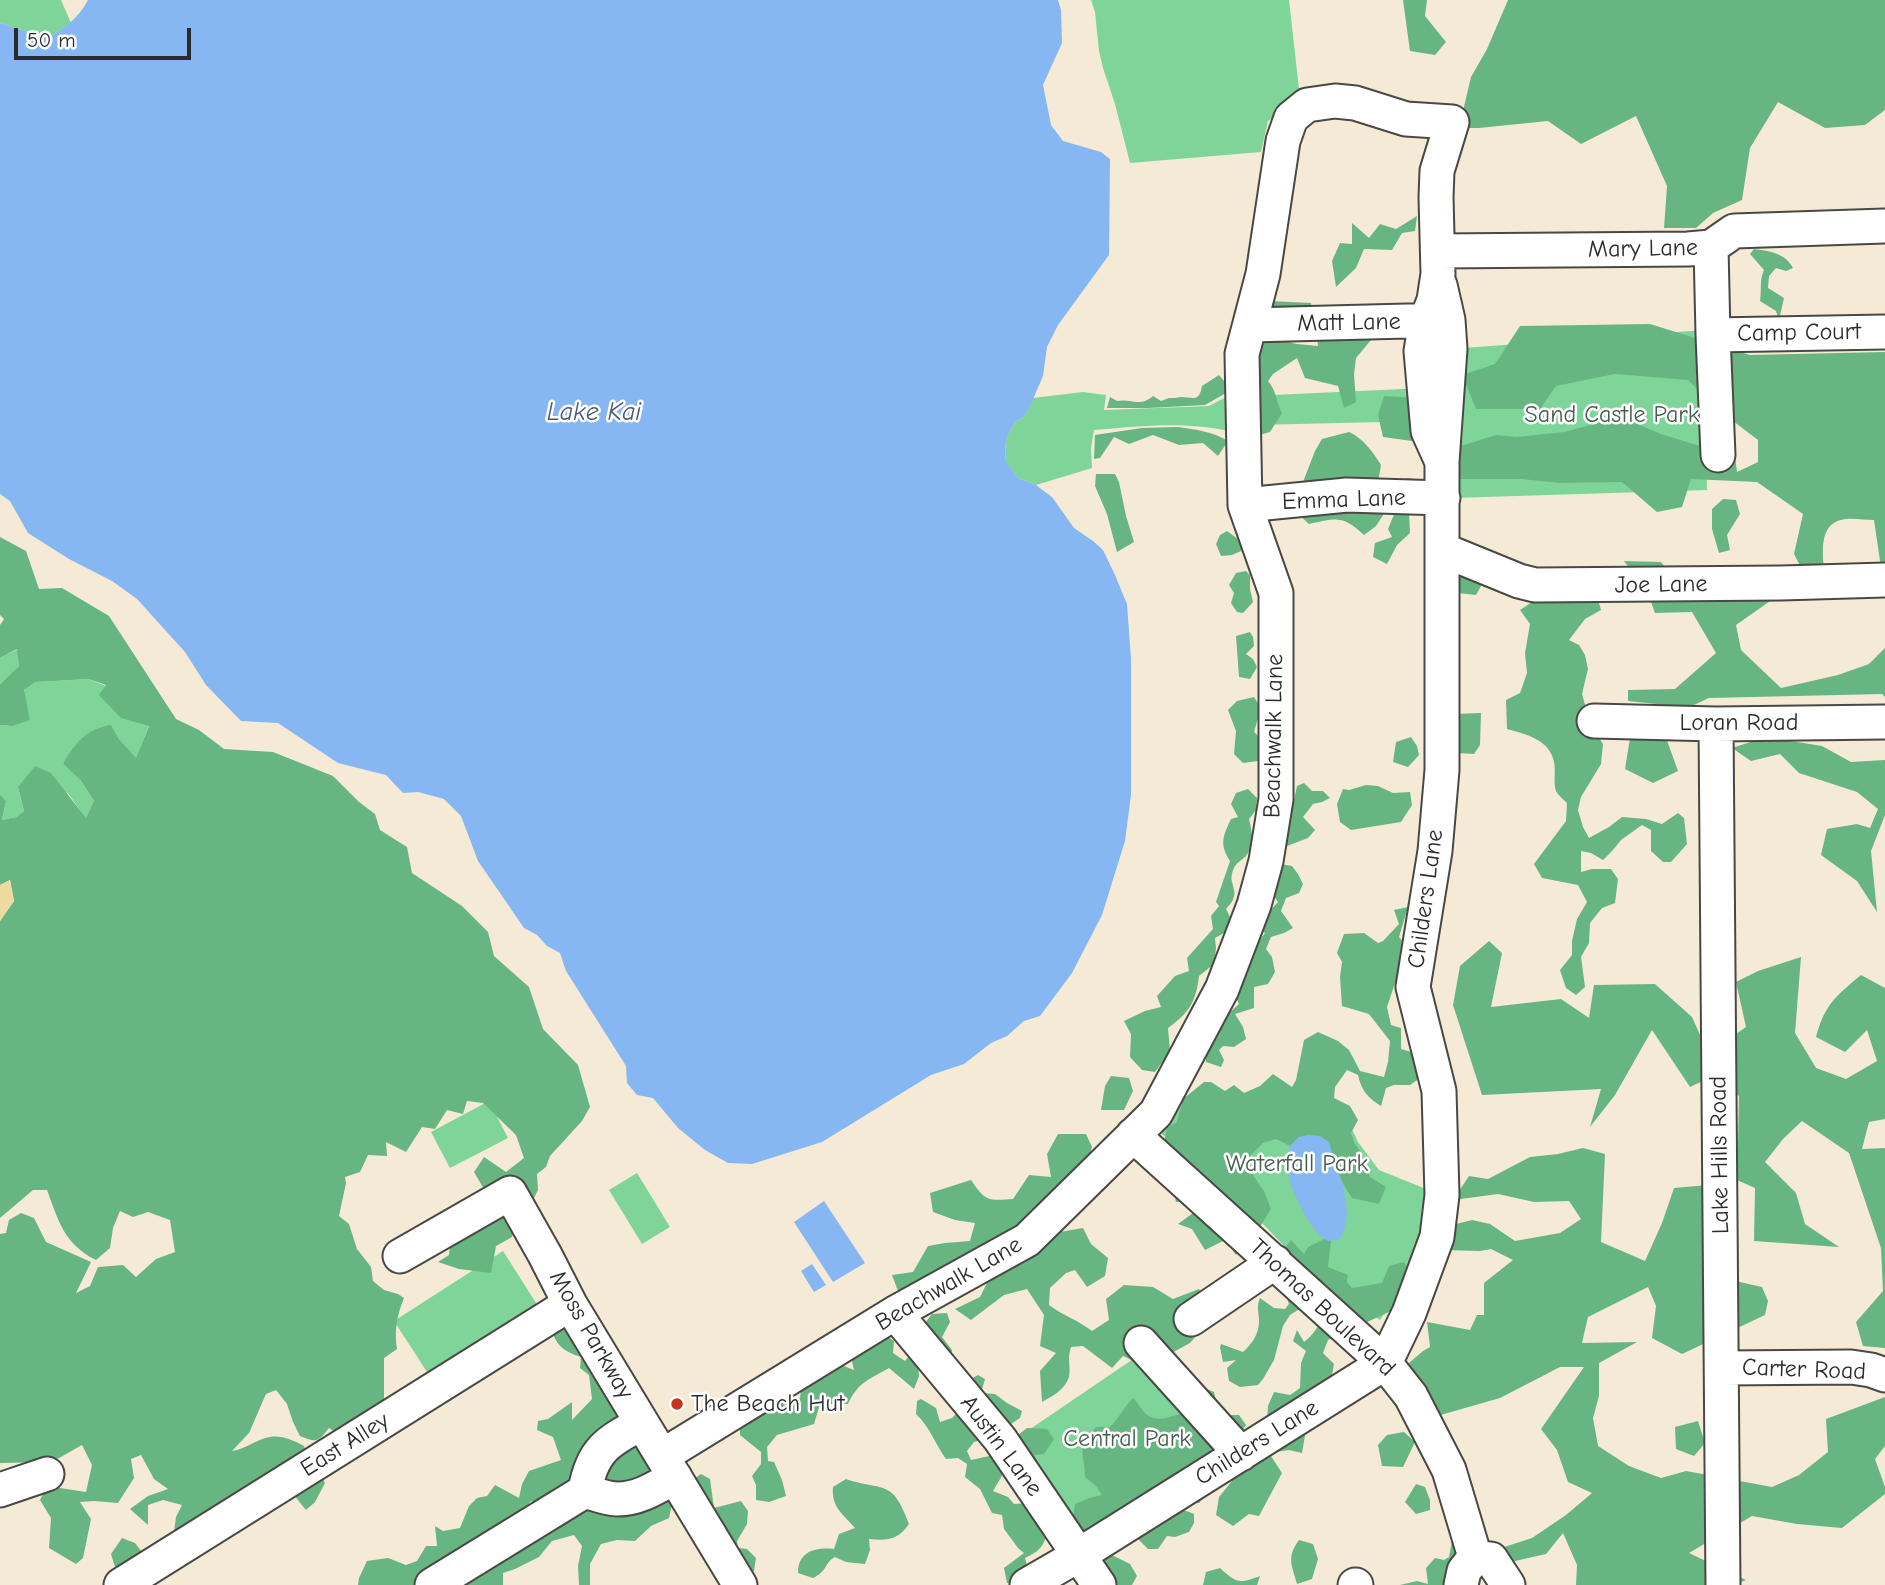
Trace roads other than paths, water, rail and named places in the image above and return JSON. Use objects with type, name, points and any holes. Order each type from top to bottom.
[{"type":"street","name":"Beachwalk Lane","points":[[585,1492],[617,1499],[646,1493],[668,1466],[895,1313],[1027,1240],[1156,1112],[1222,989],[1254,905],[1266,860],[1276,799],[1276,593],[1245,505],[1242,354],[1263,274],[1283,141],[1291,118],[1307,105],[1335,101],[1355,103],[1406,119],[1451,122]]},
{"type":"street","name":"Childers Lane","points":[[1027,1585],[1385,1363],[1409,1313],[1437,1237],[1442,1195],[1439,1091],[1413,986],[1436,851],[1442,770],[1442,462],[1428,431],[1421,351],[1437,321],[1434,300],[1438,263],[1437,171],[1451,122]]},
{"type":"street","name":"Mary Lane","points":[[1438,263],[1711,247],[1734,231],[1885,226]]},
{"type":"street","points":[[1711,247],[1718,455]]},
{"type":"street","name":"Matt Lane","points":[[1250,325],[1437,321]]},
{"type":"street","name":"Camp Court","points":[[1713,335],[1885,332]]},
{"type":"street","name":"Emma Lane","points":[[1245,505],[1348,495],[1443,498]]},
{"type":"street","name":"Joe Lane","points":[[1443,550],[1535,585],[1885,580]]},
{"type":"street","name":"Loran Road","points":[[1594,721],[1716,724],[1885,722]]},
{"type":"street","name":"Lake Hills Road","points":[[1716,724],[1723,1585]]},
{"type":"street","name":"Thomas Boulevard","points":[[1133,1135],[1385,1363],[1411,1396],[1449,1470],[1468,1571],[1491,1559],[1508,1585]]},
{"type":"street","name":"Moss Parkway","points":[[400,1256],[510,1193],[570,1304],[740,1585]]},
{"type":"street","points":[[1191,1319],[1275,1262]]},
{"type":"street","name":"East Alley","points":[[121,1585],[570,1304]]},
{"type":"street","name":"Austin Lane","points":[[895,1313],[1000,1439],[1099,1585]]},
{"type":"street","points":[[1141,1343],[1241,1454]]},
{"type":"street","name":"Carter Road","points":[[1722,1368],[1851,1367],[1885,1375]]},
{"type":"street","points":[[432,1585],[585,1492],[594,1459],[611,1440],[642,1423]]},
{"type":"street","points":[[0,1490],[47,1474]]},
{"type":"water","name":"Lake Kai","points":[[88,0],[1058,0],[1062,43],[1043,85],[1051,125],[1063,141],[1101,152],[1110,159],[1109,255],[1058,325],[1047,347],[1043,376],[1031,404],[1024,417],[1015,422],[1006,439],[1005,460],[1018,478],[1036,485],[1052,497],[1074,528],[1103,550],[1127,604],[1131,659],[1131,795],[1125,841],[1102,915],[1072,973],[1040,1016],[1024,1021],[1007,1036],[991,1043],[964,1064],[931,1075],[822,1142],[752,1164],[728,1163],[705,1150],[678,1128],[653,1098],[637,1095],[627,1083],[626,1066],[566,971],[560,953],[524,928],[478,861],[461,816],[444,799],[418,792],[403,793],[386,775],[338,763],[278,723],[241,721],[206,685],[185,652],[137,599],[112,581],[69,559],[28,533],[10,501],[0,494],[0,23],[51,36],[72,21]]},
{"type":"water","points":[[1320,1136],[1329,1142],[1341,1178],[1347,1218],[1339,1240],[1323,1238],[1312,1226],[1290,1181],[1290,1146],[1299,1137]]},
{"type":"water","points":[[824,1201],[865,1263],[833,1282],[794,1222]]},
{"type":"water","points":[[812,1264],[826,1285],[814,1292],[801,1271]]},
{"type":"place","name":"The Beach Hut","points":[[677,1404]]},
{"type":"park label","name":"Sand Castle Park","points":[[1612,415]]},
{"type":"park label","name":"Waterfall Park","points":[[1297,1164]]},
{"type":"park label","name":"Central Park","points":[[1127,1439]]}]
